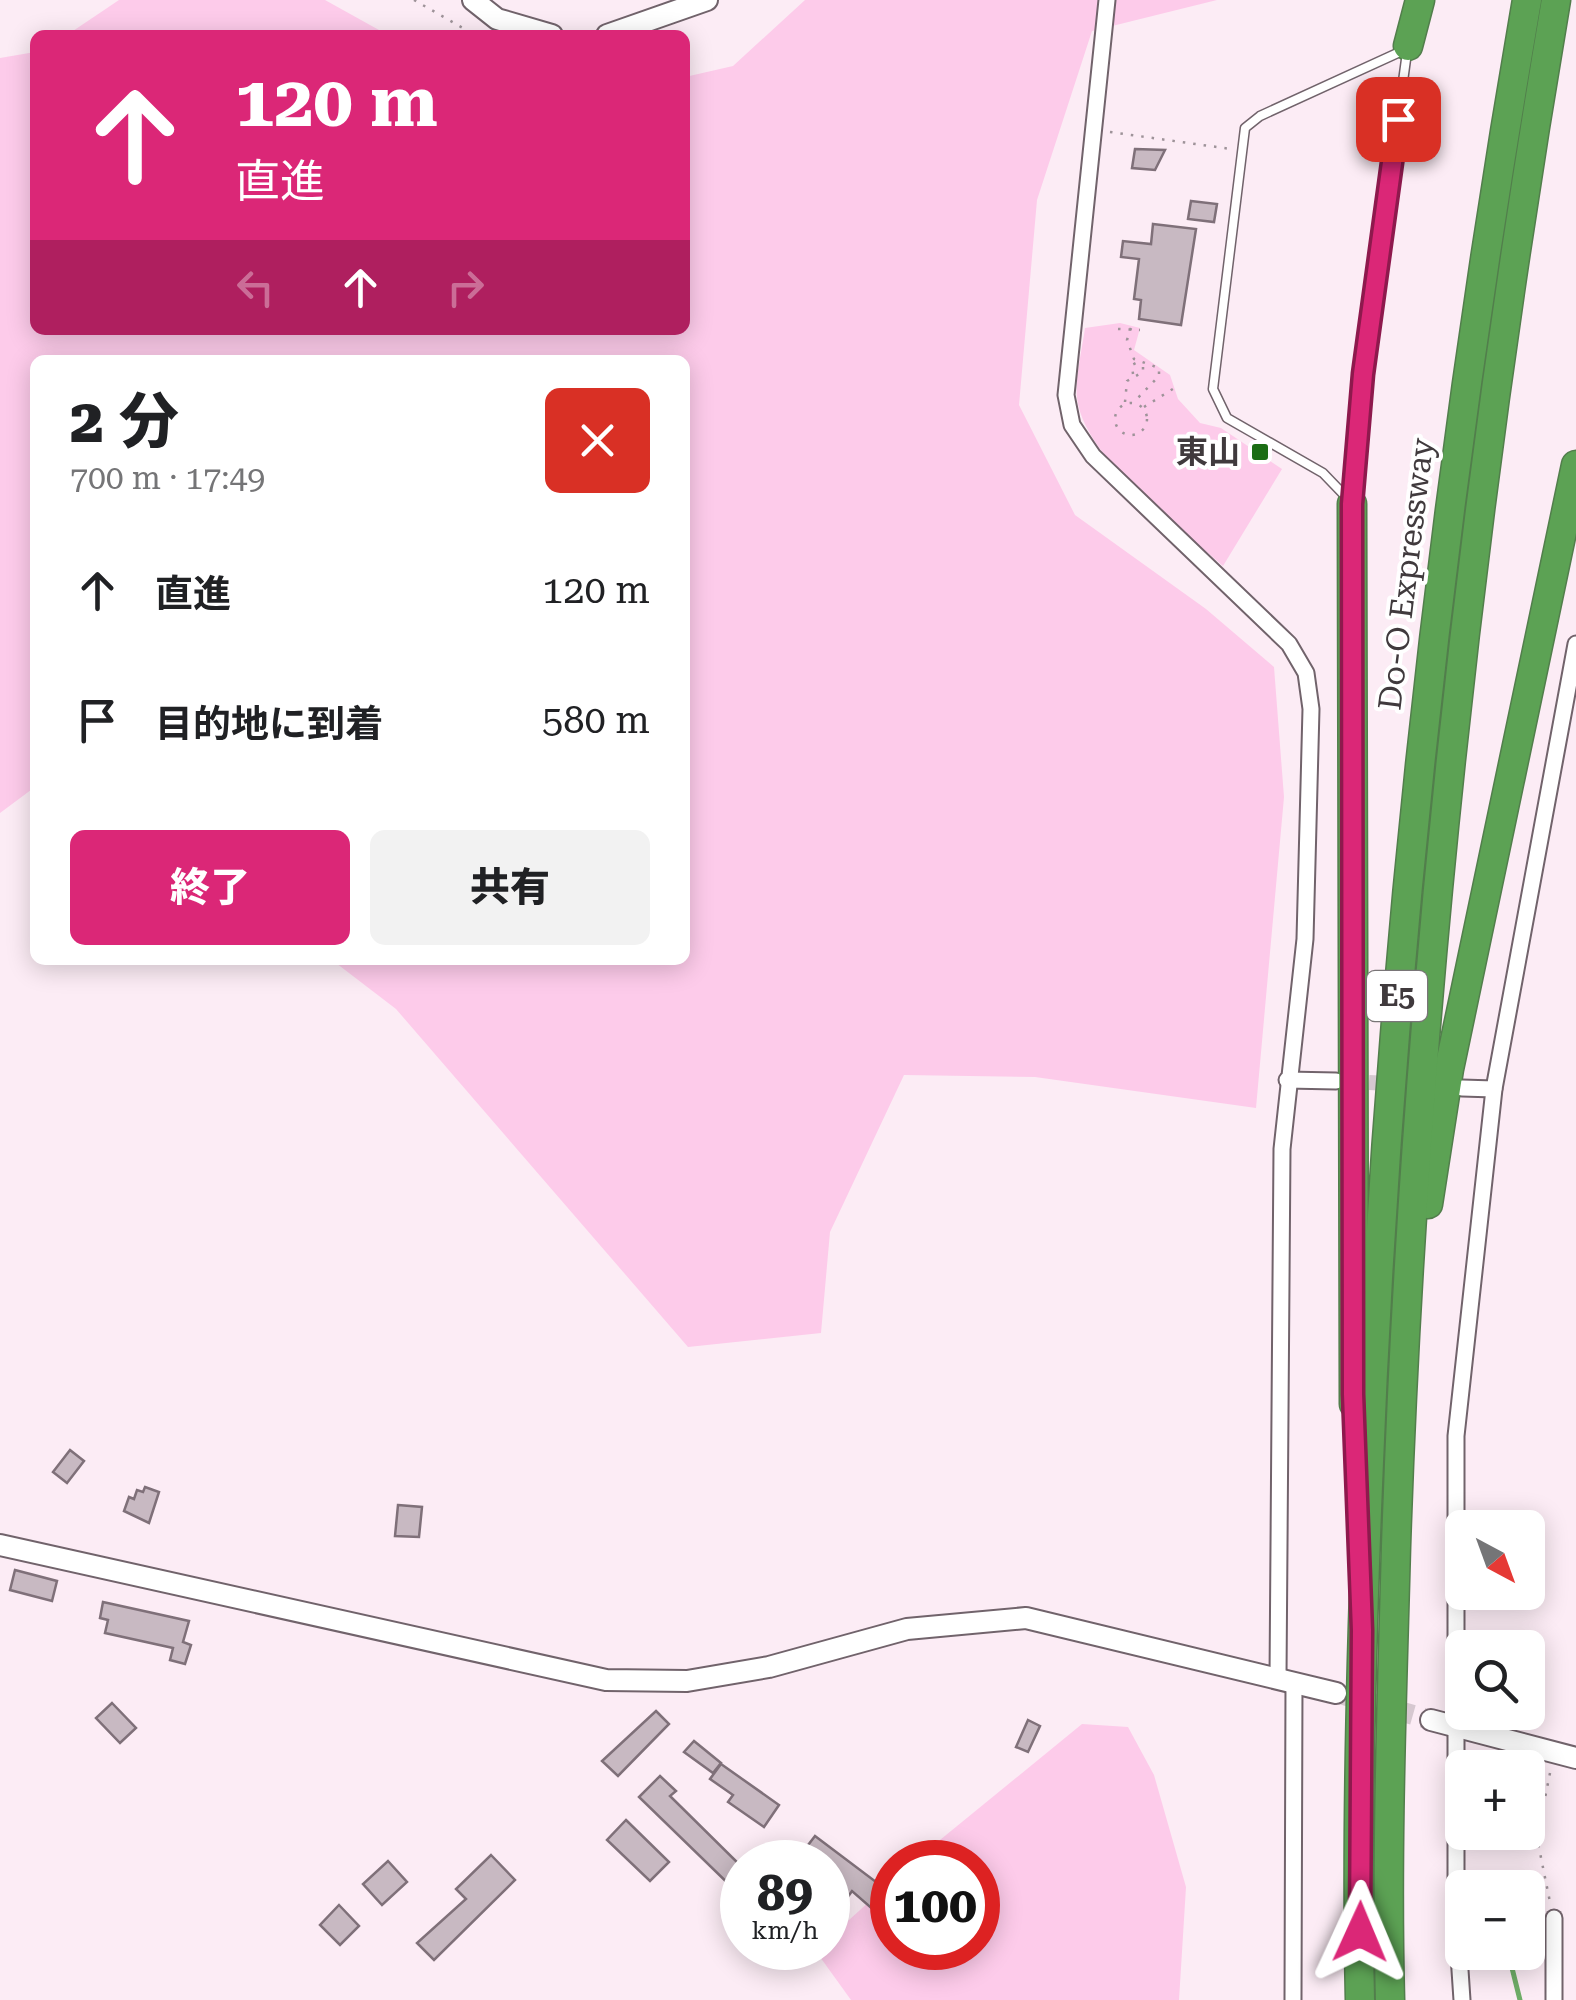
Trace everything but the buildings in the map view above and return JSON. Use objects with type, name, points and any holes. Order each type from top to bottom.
[{"type":"highway","points":[[1408,46],[1420,0]]},
{"type":"highway","name":"Do-O Expressway","points":[[1360,2000],[1362,1630],[1390,1070],[1423,717],[1484,246],[1526,0]]},
{"type":"highway","name":"Do-O Expressway","points":[[1390,2000],[1390,1738],[1402,1369],[1420,1070],[1456,698],[1513,254],[1556,0]]},
{"type":"highway","points":[[1402,1369],[1449,1068],[1576,465]]},
{"type":"highway","points":[[1352,504],[1353,1394],[1362,1630]]},
{"type":"street","points":[[473,0],[497,19],[535,30]]},
{"type":"street","points":[[621,30],[706,0]]},
{"type":"street","points":[[1106,0],[1066,395],[1072,425],[1093,456],[1129,493],[1289,644],[1306,673],[1312,710],[1306,939],[1282,1149],[1286,1679],[1294,2000]]},
{"type":"street","points":[[1456,1630],[1456,1436],[1494,1088],[1576,644]]},
{"type":"street","points":[[1287,1080],[1336,1081]]},
{"type":"street","points":[[1462,1088],[1494,1088]]},
{"type":"street","points":[[0,1545],[606,1680],[687,1680],[768,1667],[907,1629],[1026,1618],[1336,1693]]},
{"type":"street","points":[[1430,1720],[1445,1723]]},
{"type":"street","points":[[1456,1730],[1456,1910],[1462,2000]]},
{"type":"street","points":[[1471,1730],[1566,1755]]},
{"type":"street","points":[[1554,1918],[1554,2000]]},
{"type":"lane","points":[[1352,504],[1323,473],[1227,418],[1215,400],[1242,150],[1245,128],[1260,116],[1391,59],[1408,46]]},
{"type":"lane","points":[[1352,504],[1363,374],[1408,46]]},
{"type":"path","points":[[414,0],[466,30]]},
{"type":"path","points":[[1095,130],[1242,150]]},
{"type":"path","points":[[1132,328],[1127,340],[1143,372],[1134,375],[1125,386],[1125,403],[1114,417],[1125,434],[1144,427],[1143,408]]},
{"type":"path","points":[[1118,329],[1140,330]]},
{"type":"path","points":[[1125,403],[1134,402],[1159,376],[1159,368],[1132,364],[1134,375]]},
{"type":"path","points":[[1143,408],[1176,388]]},
{"type":"path","points":[[1134,402],[1143,408]]},
{"type":"path","points":[[1554,1918],[1537,1838],[1566,1755]]},
{"type":"shaded area","points":[[119,0],[325,0],[379,30],[74,30]]},
{"type":"shaded area","points":[[805,0],[1217,0],[1092,31],[1037,200],[1019,405],[1075,515],[1206,609],[1274,667],[1284,797],[1256,1108],[1035,1077],[904,1075],[830,1232],[821,1333],[688,1347],[396,1009],[339,965],[690,965],[690,355],[30,355],[30,791],[0,813],[0,58],[30,53],[30,335],[690,335],[690,76],[733,66]]},
{"type":"shaded area","points":[[1120,323],[1140,328],[1134,350],[1170,375],[1178,399],[1200,423],[1221,428],[1282,469],[1223,566],[1136,490],[1083,421],[1077,390],[1085,328]]},
{"type":"shaded area","points":[[1082,1724],[1128,1727],[1154,1775],[1186,1887],[1179,2000],[851,2000],[829,1970],[850,1970],[850,1919],[870,1901],[870,1970],[1000,1970],[1000,1840],[940,1840]]},
{"type":"waterway","points":[[1512,1970],[1520,2000]]},
{"type":"tunnel","points":[[1346,1081],[1428,1086]]},
{"type":"tunnel","points":[[1336,1693],[1431,1720]]},
{"type":"place","name":"東山","points":[[1260,452]]},
{"type":"route","points":[[1360,1932],[1362,1630],[1353,1394],[1352,504],[1363,374],[1398,119]]}]
